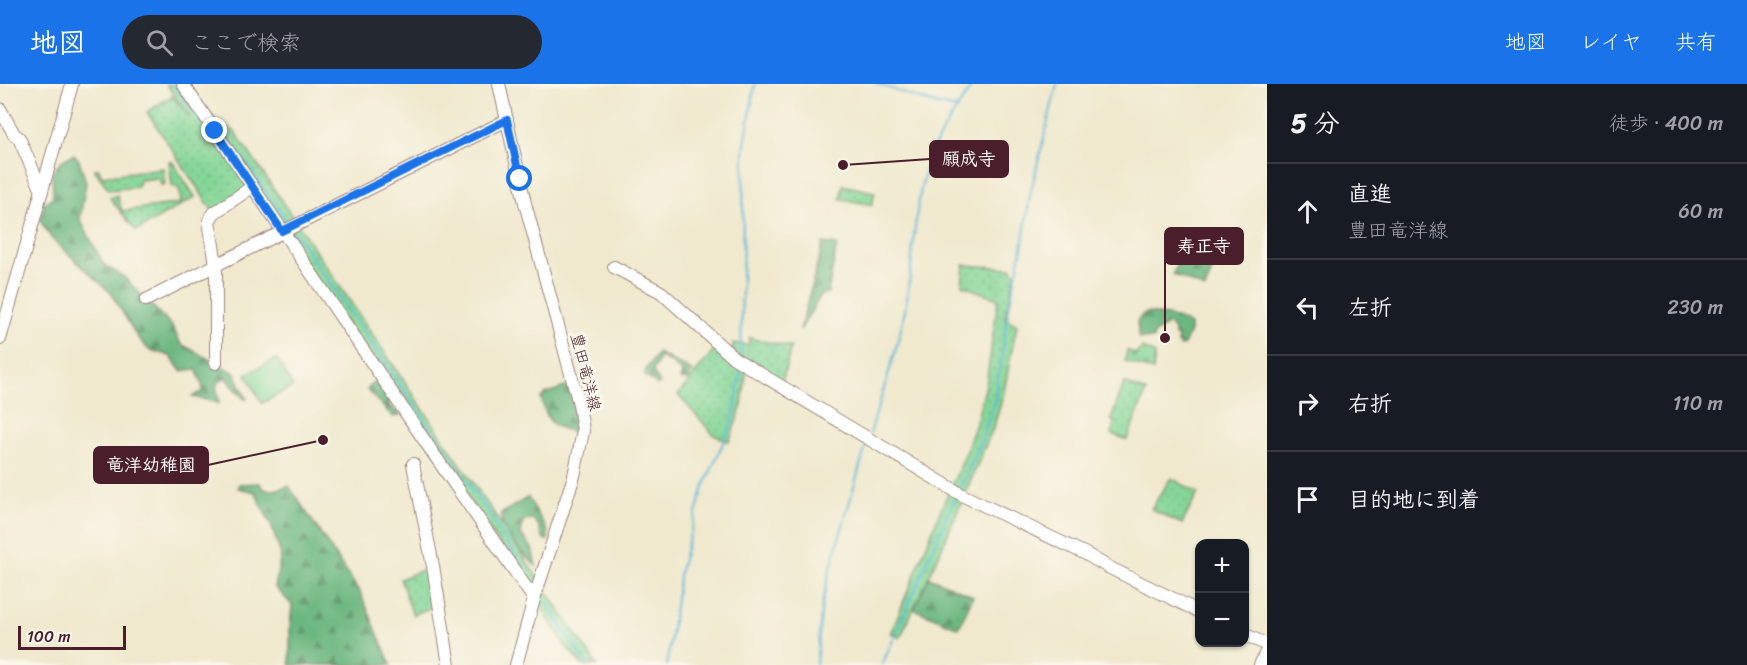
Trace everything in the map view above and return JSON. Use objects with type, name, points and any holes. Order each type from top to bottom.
[{"type":"street","points":[[0,339],[72,84]]},
{"type":"street","points":[[183,84],[534,599]]},
{"type":"street","name":"豊田竜洋線","points":[[500,84],[525,203],[579,404],[583,431],[574,476],[534,599],[516,665]]},
{"type":"street","points":[[0,109],[14,134],[19,138],[42,191]]},
{"type":"street","points":[[146,300],[507,120]]},
{"type":"street","points":[[216,363],[216,264],[209,221],[214,213],[252,187]]},
{"type":"street","points":[[614,267],[661,292],[734,358],[964,496],[1195,610]]},
{"type":"street","points":[[413,464],[449,665]]},
{"type":"street","points":[[1249,636],[1267,645]]},
{"type":"street","points":[[1260,665],[1267,650]]},
{"type":"green space","points":[[166,84],[183,84],[203,111],[235,132],[597,665],[582,665],[565,645],[523,578],[252,187],[214,213],[147,112],[172,96],[190,117]]},
{"type":"green space","points":[[74,154],[79,160],[86,182],[80,219],[104,265],[124,277],[172,326],[181,344],[235,373],[247,399],[244,399],[225,377],[216,385],[219,403],[192,397],[203,391],[196,369],[181,371],[170,356],[148,349],[136,335],[111,293],[52,239],[40,220],[44,204],[53,196],[52,173],[61,161]]},
{"type":"green space","points":[[169,161],[172,161],[195,197],[136,231],[110,198],[117,195],[122,211],[181,203],[179,188],[172,186]]},
{"type":"green space","points":[[163,168],[165,184],[161,185],[159,178],[139,180],[138,187],[109,190],[94,169],[99,169],[102,176]]},
{"type":"green space","points":[[843,185],[875,192],[872,205],[840,199]]},
{"type":"green space","points":[[1205,241],[1222,246],[1205,289],[1173,274],[1180,257],[1198,262]]},
{"type":"green space","points":[[823,243],[837,245],[828,293],[821,295],[800,330]]},
{"type":"green space","points":[[964,265],[1012,268],[1015,275],[1005,318],[1017,325],[1003,396],[994,426],[938,557],[900,638],[891,633],[963,460],[986,385],[998,299],[962,285]]},
{"type":"green space","points":[[1143,314],[1175,318],[1190,325],[1184,345],[1180,346],[1177,341],[1179,336],[1175,336],[1173,328],[1168,324],[1154,334],[1153,339],[1139,338],[1137,322]]},
{"type":"green space","points":[[749,338],[791,347],[781,386],[748,365],[748,358],[742,405],[729,442],[714,435],[678,395],[718,345],[733,351],[733,343],[749,345]]},
{"type":"green space","points":[[1142,348],[1155,354],[1153,371],[1125,361],[1127,350],[1136,354]]},
{"type":"green space","points":[[658,353],[692,371],[688,380],[680,379],[682,373],[672,363],[660,357],[653,371],[660,384],[657,385],[645,376],[646,369]]},
{"type":"green space","points":[[277,359],[293,387],[262,403],[246,374]]},
{"type":"green space","points":[[373,382],[392,399],[388,404],[400,415],[393,417],[367,390]]},
{"type":"green space","points":[[1124,383],[1146,392],[1127,440],[1111,434],[1115,422],[1111,420]]},
{"type":"green space","points":[[565,387],[575,391],[577,427],[573,432],[559,428],[551,422],[541,398],[545,394]]},
{"type":"green space","points":[[1171,478],[1198,493],[1182,524],[1151,509]]},
{"type":"green space","points":[[260,483],[263,489],[274,490],[289,486],[361,594],[391,665],[290,665],[292,605],[275,587],[281,555],[271,525],[255,492],[238,488],[239,484]]},
{"type":"green space","points":[[528,497],[548,532],[548,540],[543,539],[539,526],[533,519],[523,521],[521,534],[532,548],[536,566],[508,536],[501,514]]},
{"type":"green space","points":[[433,566],[439,604],[413,615],[400,579]]},
{"type":"green space","points":[[929,577],[973,596],[959,628],[914,609]]},
{"type":"waterway","points":[[173,84],[203,124]]},
{"type":"waterway","points":[[741,353],[744,150],[755,84]]},
{"type":"waterway","points":[[877,84],[938,105],[958,109]]},
{"type":"waterway","points":[[870,434],[904,315],[915,223],[926,168],[942,133],[973,84]]},
{"type":"waterway","points":[[960,488],[980,445],[995,398],[1008,312],[1022,248],[1030,195],[1057,84]]},
{"type":"waterway","points":[[220,130],[223,131],[289,224]]},
{"type":"waterway","points":[[294,231],[496,524],[533,584]]},
{"type":"waterway","points":[[667,665],[680,570],[703,489],[735,410],[741,369]]},
{"type":"waterway","points":[[816,665],[822,604],[829,573],[867,442]]},
{"type":"waterway","points":[[882,665],[956,496]]},
{"type":"waterway","points":[[540,594],[587,665]]},
{"type":"place","name":"願成寺","points":[[843,165]]},
{"type":"place","name":"寿正寺","points":[[1165,338]]},
{"type":"place","name":"竜洋幼稚園","points":[[323,440]]},
{"type":"route","points":[[215,131],[282,231],[507,120],[520,179]]}]
